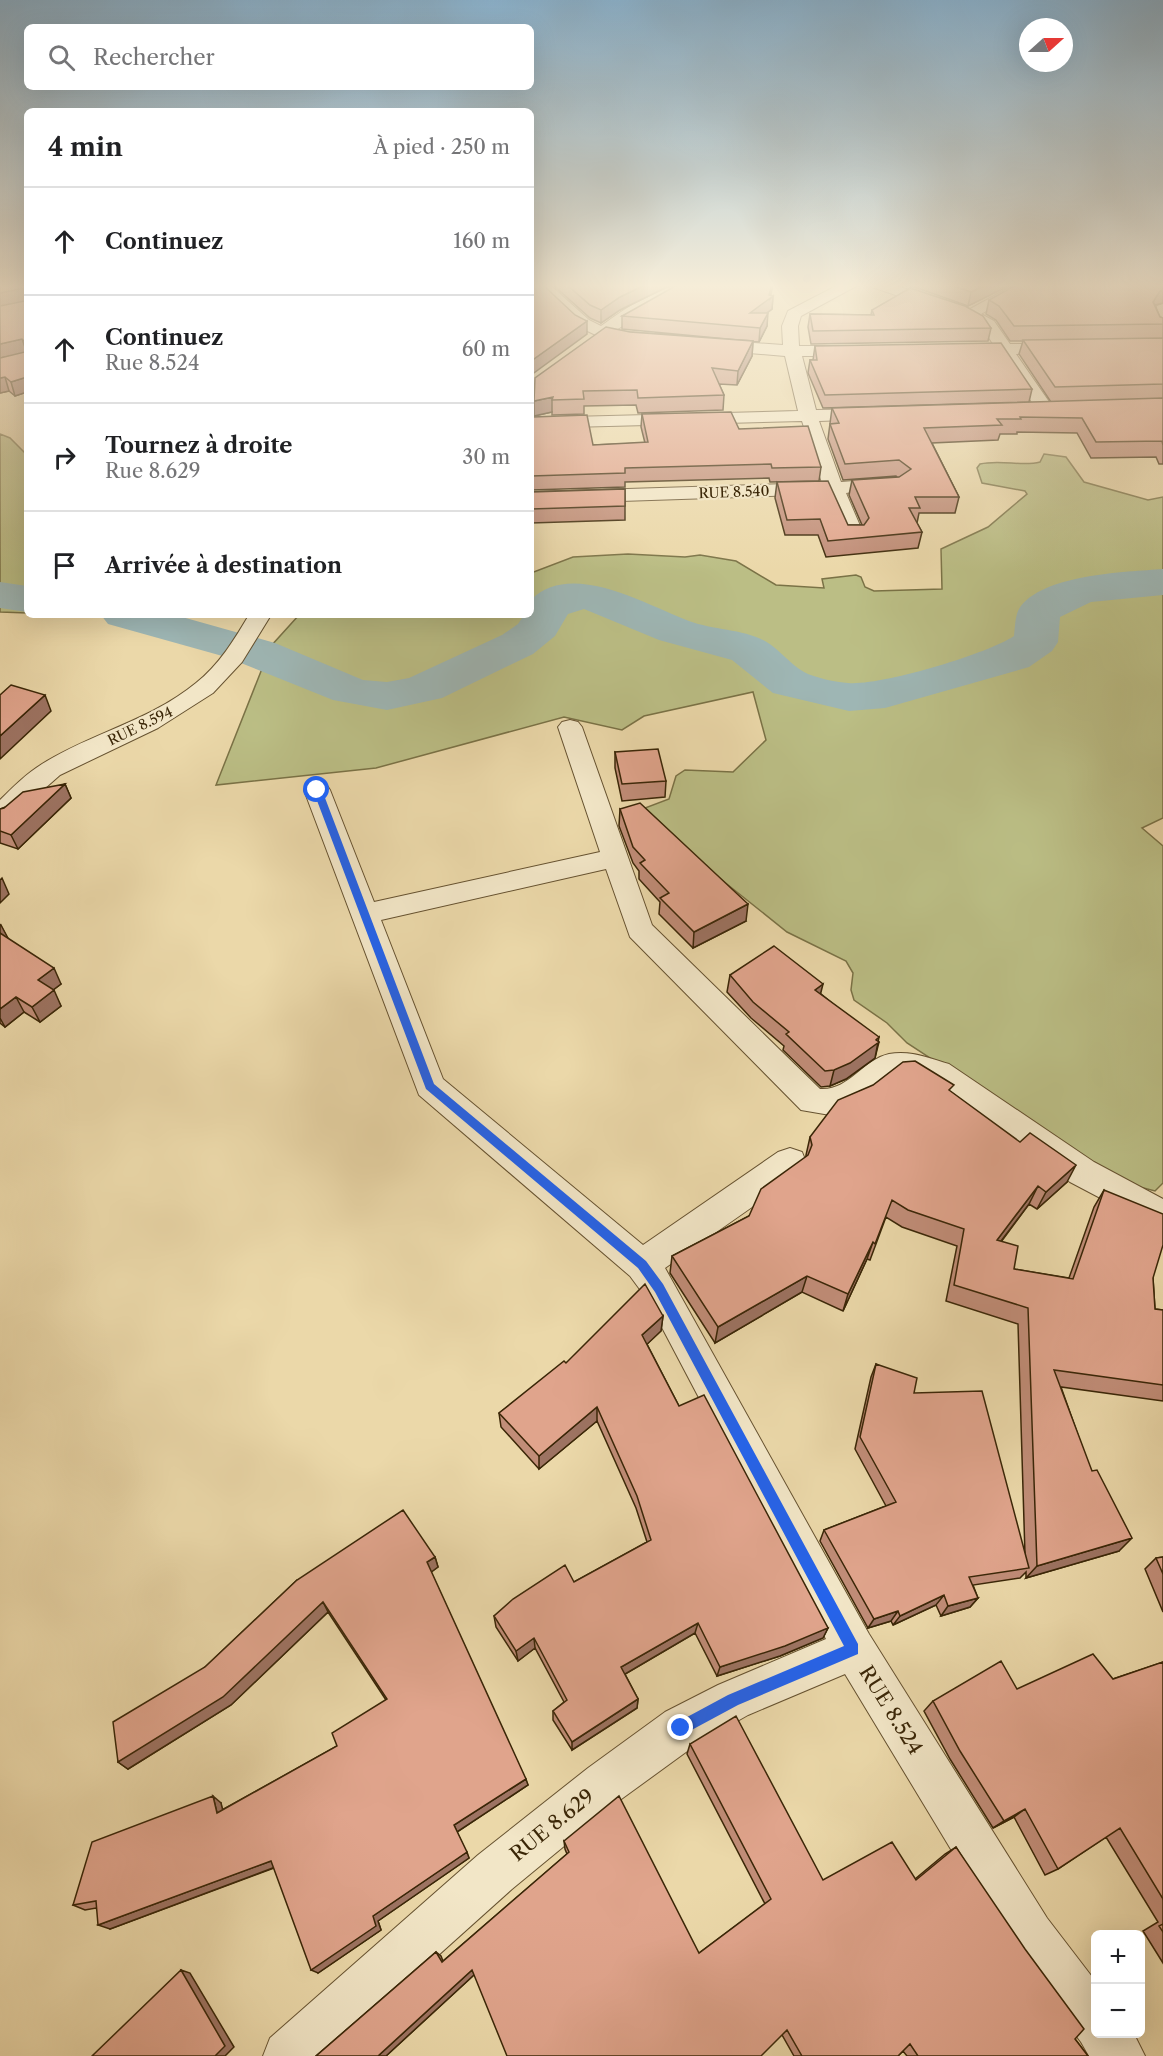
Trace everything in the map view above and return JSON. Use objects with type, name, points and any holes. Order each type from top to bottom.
[{"type":"street","points":[[799,380],[834,488],[854,535]]},
{"type":"street","points":[[1022,410],[1051,409],[1030,380]]},
{"type":"street","points":[[534,423],[892,414]]},
{"type":"street","name":"RUE 8.540","points":[[534,498],[875,486]]},
{"type":"street","name":"RUE 8.594","points":[[0,814],[50,769],[169,713],[197,694],[215,680],[243,648],[258,618]]},
{"type":"street","points":[[570,727],[640,930],[812,1101],[836,1103],[856,1092],[890,1066],[913,1065],[967,1092],[1082,1172],[1163,1216]]},
{"type":"street","points":[[317,790],[429,1086],[651,1276],[790,1162]]},
{"type":"street","points":[[364,914],[615,858]]},
{"type":"street","name":"RUE 8.524","points":[[651,1276],[854,1649],[1030,1935],[1091,2018]]},
{"type":"street","name":"RUE 8.629","points":[[288,2056],[495,1872],[604,1784],[681,1728],[733,1700],[854,1649]]},
{"type":"street","points":[[1106,2038],[1120,2056]]},
{"type":"green space","points":[[0,434],[10,438],[24,452],[24,613],[0,612]]},
{"type":"green space","points":[[1044,454],[1066,457],[1084,482],[1148,500],[1163,497],[1163,818],[1142,828],[1163,846],[1163,1183],[1155,1191],[1132,1185],[1060,1143],[907,1043],[887,1023],[854,1000],[851,990],[853,973],[846,961],[787,932],[713,873],[645,808],[669,799],[676,776],[685,770],[733,772],[766,740],[753,692],[644,716],[622,730],[564,717],[376,768],[216,785],[271,646],[296,618],[534,618],[534,572],[573,557],[628,554],[685,557],[700,555],[736,561],[776,585],[824,588],[822,579],[856,575],[861,577],[865,587],[874,591],[942,589],[941,549],[988,527],[1027,494],[1025,491],[982,483],[977,468],[980,464],[1040,462]]},
{"type":"building","points":[[535,380],[717,380],[724,395],[638,398],[637,390],[583,391],[584,399],[552,400],[553,397],[534,401]]},
{"type":"building","points":[[819,380],[1026,380],[1032,389],[825,395]]},
{"type":"building","points":[[1050,380],[1163,380],[1163,384],[1055,387]]},
{"type":"building","points":[[1163,398],[1163,445],[1162,441],[1096,442],[1082,418],[1020,417],[1021,419],[997,419],[1002,425],[924,428],[959,497],[915,497],[920,508],[909,508],[922,532],[828,541],[820,519],[787,520],[777,482],[828,481],[848,525],[864,525],[869,518],[852,480],[899,477],[911,469],[899,460],[845,464],[830,424],[839,423],[832,408]]},
{"type":"building","points":[[731,412],[739,429],[808,426],[821,467],[772,468],[771,464],[625,468],[625,473],[534,476],[534,417],[587,415],[593,445],[648,442],[642,414]]},
{"type":"building","points":[[625,489],[625,506],[534,509],[534,492]]},
{"type":"building","points":[[11,685],[45,695],[0,736],[0,695]]},
{"type":"building","points":[[658,749],[666,781],[622,784],[615,752]]},
{"type":"building","points":[[65,784],[11,835],[0,831],[0,809],[23,792]]},
{"type":"building","points":[[640,803],[748,904],[694,932],[660,898],[669,893],[640,863],[645,860],[633,847],[620,809]]},
{"type":"building","points":[[0,933],[54,968],[38,980],[54,990],[32,1007],[16,997],[0,1009]]},
{"type":"building","points":[[774,946],[823,984],[815,990],[879,1037],[876,1040],[879,1042],[850,1063],[825,1071],[786,1034],[789,1032],[753,1002],[730,975]]},
{"type":"building","points":[[915,1061],[954,1085],[949,1090],[1020,1142],[1030,1133],[1076,1165],[1046,1192],[1038,1186],[997,1240],[1018,1246],[1014,1269],[1073,1279],[1104,1190],[1163,1214],[1163,1245],[1153,1278],[1155,1309],[1163,1310],[1163,1385],[1054,1370],[1092,1471],[1097,1470],[1132,1538],[1037,1566],[1028,1308],[954,1285],[964,1229],[908,1210],[892,1200],[875,1244],[873,1242],[848,1294],[807,1276],[718,1327],[672,1256],[749,1216],[761,1189],[808,1155],[812,1145],[810,1137],[838,1100],[873,1085],[903,1062]]},
{"type":"building","points":[[645,1284],[663,1316],[642,1335],[679,1406],[704,1395],[828,1628],[785,1646],[720,1667],[698,1623],[621,1667],[638,1699],[572,1742],[553,1711],[567,1700],[534,1638],[516,1651],[494,1616],[513,1599],[565,1565],[574,1582],[651,1540],[637,1496],[597,1407],[539,1456],[499,1413],[564,1361],[566,1363]]},
{"type":"building","points":[[876,1364],[917,1378],[914,1393],[982,1391],[1029,1568],[969,1577],[978,1598],[948,1606],[944,1595],[900,1616],[898,1611],[874,1619],[824,1530],[896,1502],[860,1437]]},
{"type":"building","points":[[403,1510],[435,1557],[427,1562],[526,1779],[454,1825],[467,1852],[373,1916],[376,1926],[311,1970],[271,1861],[98,1925],[96,1901],[73,1905],[92,1842],[213,1796],[217,1813],[337,1746],[332,1733],[387,1699],[323,1602],[223,1697],[118,1762],[113,1722],[205,1667],[297,1580]]},
{"type":"building","points":[[1163,1557],[1163,1574],[1156,1558]]},
{"type":"building","points":[[1093,1654],[1113,1679],[1163,1662],[1163,1899],[1120,1828],[1058,1869],[1025,1809],[1004,1821],[960,1751],[933,1701],[1001,1661],[1017,1689]]},
{"type":"building","points":[[736,1716],[823,1880],[892,1842],[916,1880],[956,1847],[1025,1949],[1084,2029],[1075,2039],[1088,2056],[918,2056],[910,2044],[898,2056],[802,2056],[787,2030],[761,2056],[507,2056],[472,1970],[378,2056],[316,2056],[436,1952],[442,1962],[569,1852],[564,1841],[619,1796],[699,1953],[771,1899],[690,1744]]},
{"type":"building","points":[[181,1970],[225,2046],[215,2056],[92,2056]]},
{"type":"waterway","points":[[135,618],[242,647],[349,691],[387,696],[406,694],[426,688],[518,644],[540,626],[548,607],[563,599],[585,596],[613,604],[675,631],[748,650],[789,683],[849,697],[885,694],[1013,657],[1036,642],[1039,612],[1067,596],[1098,588],[1163,582]]},
{"type":"waterway","points":[[0,595],[24,599]]},
{"type":"route","points":[[317,790],[429,1086],[642,1265],[659,1288],[854,1649],[733,1700],[681,1728]]}]
